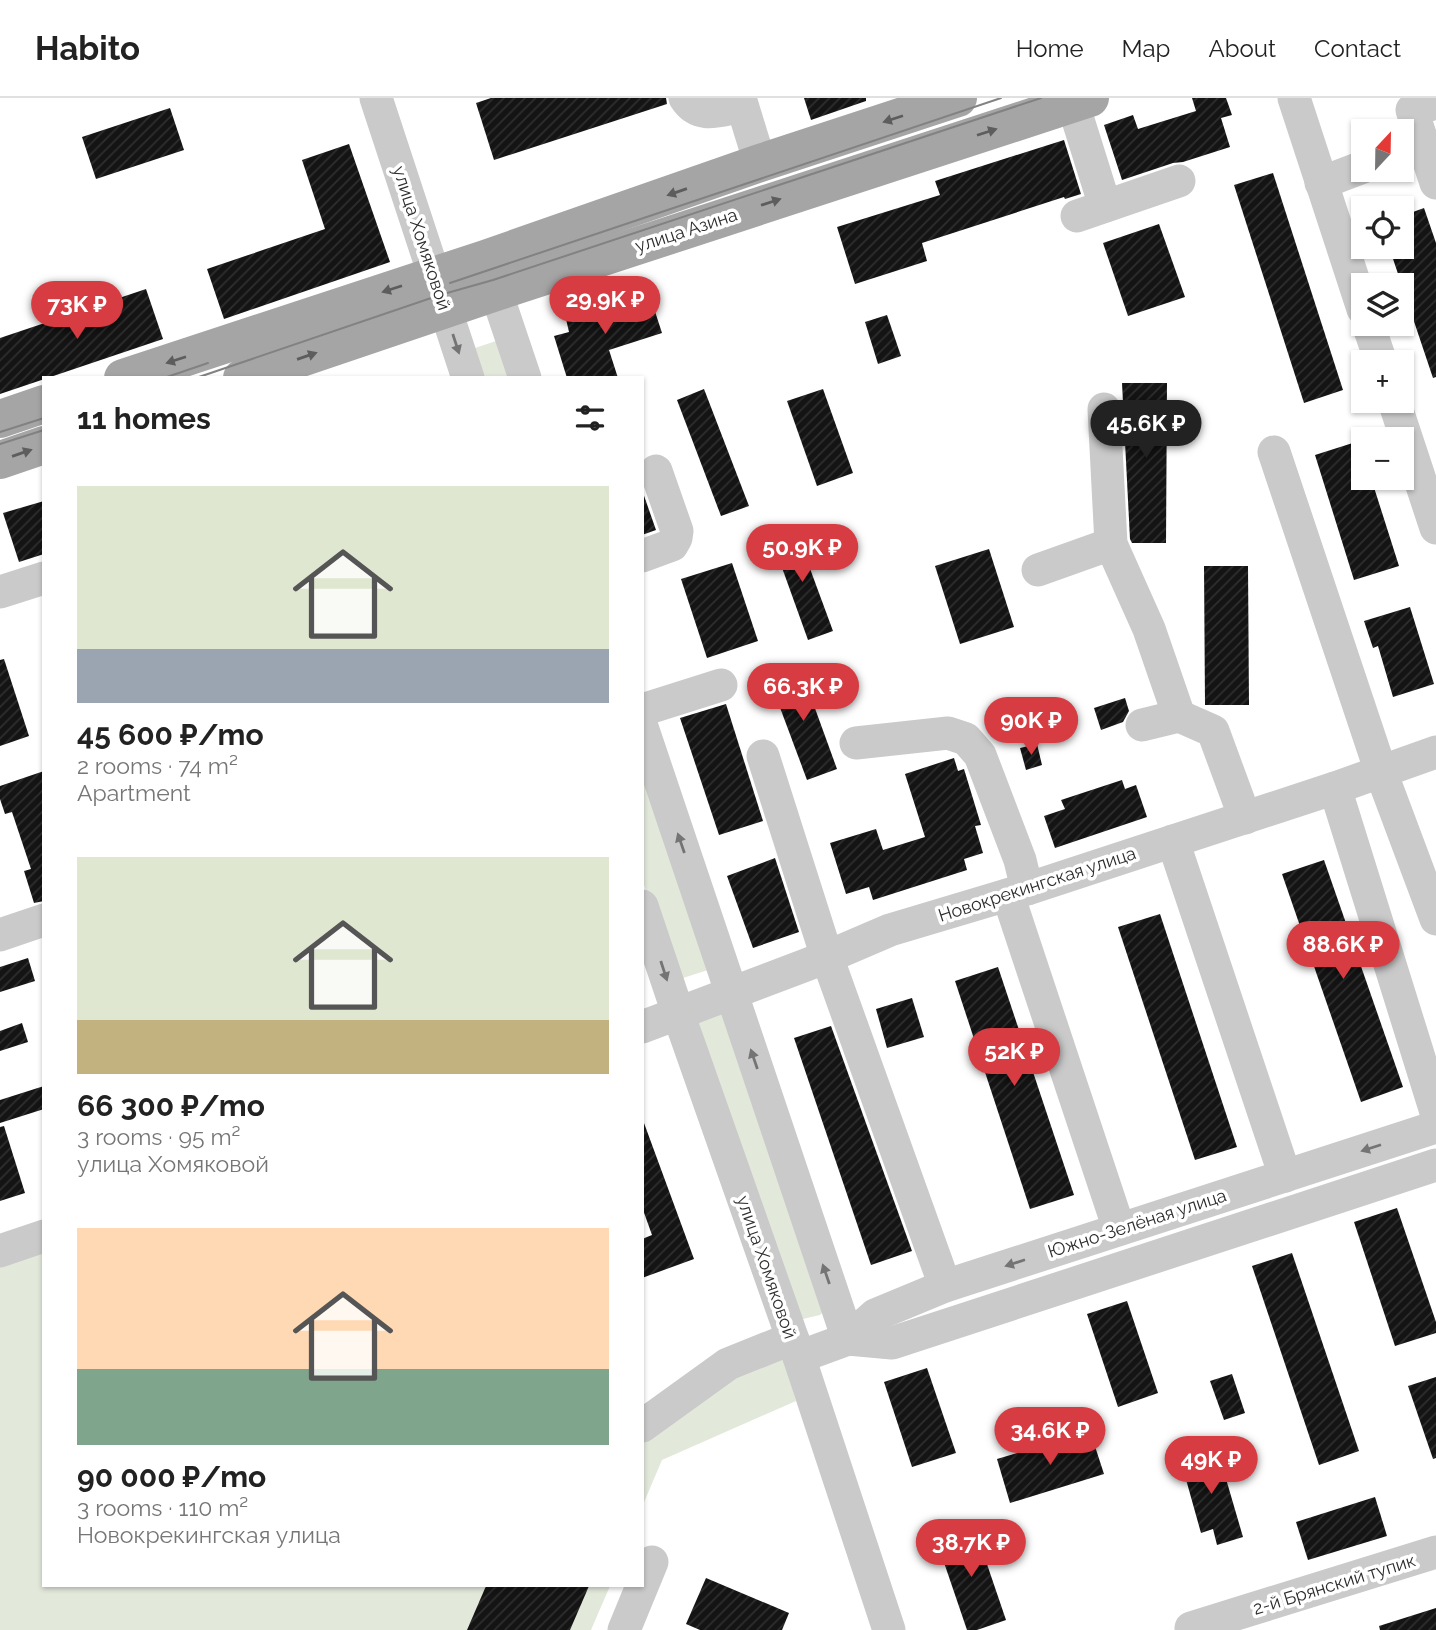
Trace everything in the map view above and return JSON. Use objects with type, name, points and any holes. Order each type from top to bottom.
[{"type":"main road","name":"улица Азина","points":[[491,275],[760,163],[958,98]]},
{"type":"main road","name":"улица Азина","points":[[130,376],[440,292],[1081,101]]},
{"type":"main road","name":"улица Азина","points":[[247,376],[440,292]]},
{"type":"main road","points":[[0,419],[42,405]]},
{"type":"main road","points":[[0,460],[42,446]]},
{"type":"street","name":"улица Хомяковой","points":[[376,98],[467,376]]},
{"type":"street","points":[[685,98],[695,110],[706,113],[741,102],[760,163]]},
{"type":"street","points":[[1294,98],[1351,273]]},
{"type":"street","points":[[1081,101],[1091,211],[1179,181]]},
{"type":"street","points":[[1412,119],[1412,110],[1436,103]]},
{"type":"street","points":[[1414,152],[1436,183]]},
{"type":"street","points":[[1321,183],[1351,172]]},
{"type":"street","points":[[491,275],[524,376]]},
{"type":"street","points":[[1104,409],[1111,544],[1149,629],[1179,716]]},
{"type":"street","points":[[1398,413],[1436,528]]},
{"type":"street","points":[[1275,452],[1381,772],[1436,919]]},
{"type":"street","points":[[644,555],[672,545],[677,531],[656,471]]},
{"type":"street","points":[[1038,570],[1111,544]]},
{"type":"street","points":[[0,592],[42,579]]},
{"type":"street","points":[[644,709],[721,685]]},
{"type":"street","points":[[1142,725],[1179,716],[1213,731],[1245,818]]},
{"type":"street","points":[[644,733],[848,1339]]},
{"type":"street","points":[[856,743],[948,733],[966,739],[980,755],[1020,860],[1018,892],[1119,1228]]},
{"type":"street","name":"Новокрекингская улица","points":[[644,1026],[827,957],[890,930],[1018,892],[1245,818],[1436,752]]},
{"type":"street","points":[[763,756],[827,957],[945,1286]]},
{"type":"street","points":[[1335,788],[1436,1112]]},
{"type":"street","points":[[1172,841],[1285,1176]]},
{"type":"street","name":"улица Хомяковой","points":[[644,912],[796,1348],[890,1630]]},
{"type":"street","points":[[0,935],[42,921]]},
{"type":"street","name":"Южно-Зелёная улица","points":[[848,1339],[875,1315],[945,1286],[1436,1127]]},
{"type":"street","name":"Южно-Зелёная улица","points":[[644,1425],[729,1363],[778,1344],[796,1348],[848,1339],[892,1343],[1436,1165]]},
{"type":"street","points":[[0,1251],[42,1237]]},
{"type":"street","name":"2-й Брянский тупик","points":[[1191,1628],[1436,1552]]},
{"type":"street","points":[[644,1581],[652,1562]]},
{"type":"street","points":[[624,1630],[642,1587]]},
{"type":"shaded area","points":[[499,340],[516,376],[480,376],[475,348]]},
{"type":"shaded area","points":[[644,764],[708,970],[683,978],[672,971],[644,885]]},
{"type":"shaded area","points":[[722,1009],[826,1309],[820,1315],[803,1319],[788,1307],[698,1020]]},
{"type":"shaded area","points":[[42,1252],[42,1587],[610,1587],[591,1630],[0,1630],[0,1266]]},
{"type":"shaded area","points":[[776,1335],[796,1401],[662,1460],[644,1502],[644,1410]]},
{"type":"building","points":[[491,98],[666,98],[667,104],[494,160],[476,103]]},
{"type":"building","points":[[804,98],[866,98],[866,101],[811,120]]},
{"type":"building","points":[[1192,98],[1226,98],[1232,115],[1221,118],[1230,147],[1122,180],[1104,125],[1133,115],[1138,129],[1196,111]]},
{"type":"building","points":[[170,108],[184,150],[96,179],[82,137]]},
{"type":"building","points":[[1064,140],[1081,194],[1065,199],[1064,197],[922,243],[927,261],[855,284],[837,227],[940,195],[935,181]]},
{"type":"building","points":[[349,144],[390,262],[224,319],[207,269],[325,229],[302,160]]},
{"type":"building","points":[[1273,173],[1343,390],[1304,403],[1234,185]]},
{"type":"building","points":[[1424,208],[1436,243],[1436,377],[1433,378],[1414,321],[1414,273],[1398,273],[1393,259],[1414,259],[1414,212]]},
{"type":"building","points":[[1159,224],[1185,297],[1128,316],[1103,243]]},
{"type":"building","points":[[146,289],[163,339],[53,376],[42,376],[42,380],[0,394],[0,338]]},
{"type":"building","points":[[649,293],[662,333],[609,350],[617,376],[566,376],[554,336],[569,332],[566,319]]},
{"type":"building","points":[[887,315],[901,356],[878,364],[865,322]]},
{"type":"building","points":[[1122,383],[1167,383],[1166,543],[1132,543],[1130,539]]},
{"type":"building","points":[[704,389],[749,506],[721,516],[677,400]]},
{"type":"building","points":[[823,389],[853,473],[817,486],[787,401]]},
{"type":"building","points":[[1351,444],[1351,490],[1375,490],[1399,566],[1354,580],[1315,455]]},
{"type":"building","points":[[644,496],[656,530],[644,534]]},
{"type":"building","points":[[42,502],[42,555],[19,562],[3,513]]},
{"type":"building","points":[[795,528],[833,631],[808,640],[771,537]]},
{"type":"building","points":[[989,549],[1014,627],[960,644],[935,566]]},
{"type":"building","points":[[732,563],[758,641],[707,658],[681,579]]},
{"type":"building","points":[[1204,566],[1248,566],[1249,705],[1205,705]]},
{"type":"building","points":[[1410,607],[1434,684],[1393,697],[1378,646],[1373,648],[1364,621]]},
{"type":"building","points":[[4,659],[29,736],[0,746],[0,660]]},
{"type":"building","points":[[800,667],[837,769],[807,780],[769,678]]},
{"type":"building","points":[[1125,698],[1129,711],[1123,722],[1101,730],[1094,708]]},
{"type":"building","points":[[726,704],[763,821],[719,835],[680,718]]},
{"type":"building","points":[[1037,744],[1042,765],[1026,770],[1020,748]]},
{"type":"building","points":[[954,758],[958,771],[964,769],[981,825],[975,826],[983,853],[964,859],[967,870],[873,900],[869,887],[846,894],[830,843],[876,829],[883,850],[925,837],[905,774]]},
{"type":"building","points":[[42,772],[42,901],[34,903],[24,871],[31,869],[12,812],[5,814],[0,799],[0,786]]},
{"type":"building","points":[[1122,780],[1125,789],[1136,785],[1147,817],[1055,848],[1044,816],[1065,809],[1061,800]]},
{"type":"building","points":[[775,858],[799,932],[753,948],[727,876]]},
{"type":"building","points":[[1324,860],[1403,1087],[1361,1102],[1282,874]]},
{"type":"building","points":[[1160,914],[1237,1147],[1195,1160],[1118,927]]},
{"type":"building","points":[[28,958],[35,981],[0,992],[0,967]]},
{"type":"building","points":[[998,967],[1074,1195],[1030,1209],[955,981]]},
{"type":"building","points":[[912,998],[924,1037],[887,1048],[876,1009]]},
{"type":"building","points":[[22,1023],[28,1042],[0,1051],[0,1031]]},
{"type":"building","points":[[831,1026],[912,1251],[871,1265],[794,1038]]},
{"type":"building","points":[[42,1087],[42,1110],[0,1123],[0,1100]]},
{"type":"building","points":[[644,1123],[694,1259],[644,1277],[644,1238],[652,1235],[644,1213]]},
{"type":"building","points":[[4,1126],[25,1193],[0,1201],[0,1127]]},
{"type":"building","points":[[1397,1208],[1436,1322],[1436,1333],[1395,1346],[1354,1222]]},
{"type":"building","points":[[1292,1253],[1359,1451],[1319,1465],[1252,1266]]},
{"type":"building","points":[[1127,1301],[1158,1393],[1118,1407],[1087,1314]]},
{"type":"building","points":[[927,1368],[956,1453],[912,1467],[884,1382]]},
{"type":"building","points":[[1232,1374],[1245,1413],[1224,1420],[1210,1381]]},
{"type":"building","points":[[1436,1377],[1436,1458],[1433,1459],[1408,1386]]},
{"type":"building","points":[[1090,1431],[1104,1474],[1010,1503],[997,1459]]},
{"type":"building","points":[[1217,1448],[1243,1537],[1217,1545],[1213,1529],[1201,1533],[1180,1458]]},
{"type":"building","points":[[1375,1497],[1387,1536],[1308,1560],[1296,1522]]},
{"type":"building","points":[[974,1526],[1006,1620],[977,1630],[967,1630],[936,1539]]},
{"type":"building","points":[[706,1578],[789,1613],[782,1630],[700,1630],[686,1624]]},
{"type":"building","points":[[486,1587],[589,1587],[570,1630],[467,1630]]},
{"type":"building","points":[[1436,1608],[1436,1630],[1380,1630],[1379,1626]]},
{"type":"tram line","points":[[450,283],[1001,98]]},
{"type":"tram line","points":[[202,376],[1041,98]]},
{"type":"tram line","points":[[170,376],[208,363]]},
{"type":"tram line","points":[[0,432],[42,419]]},
{"type":"tram line","points":[[0,444],[42,431]]}]
